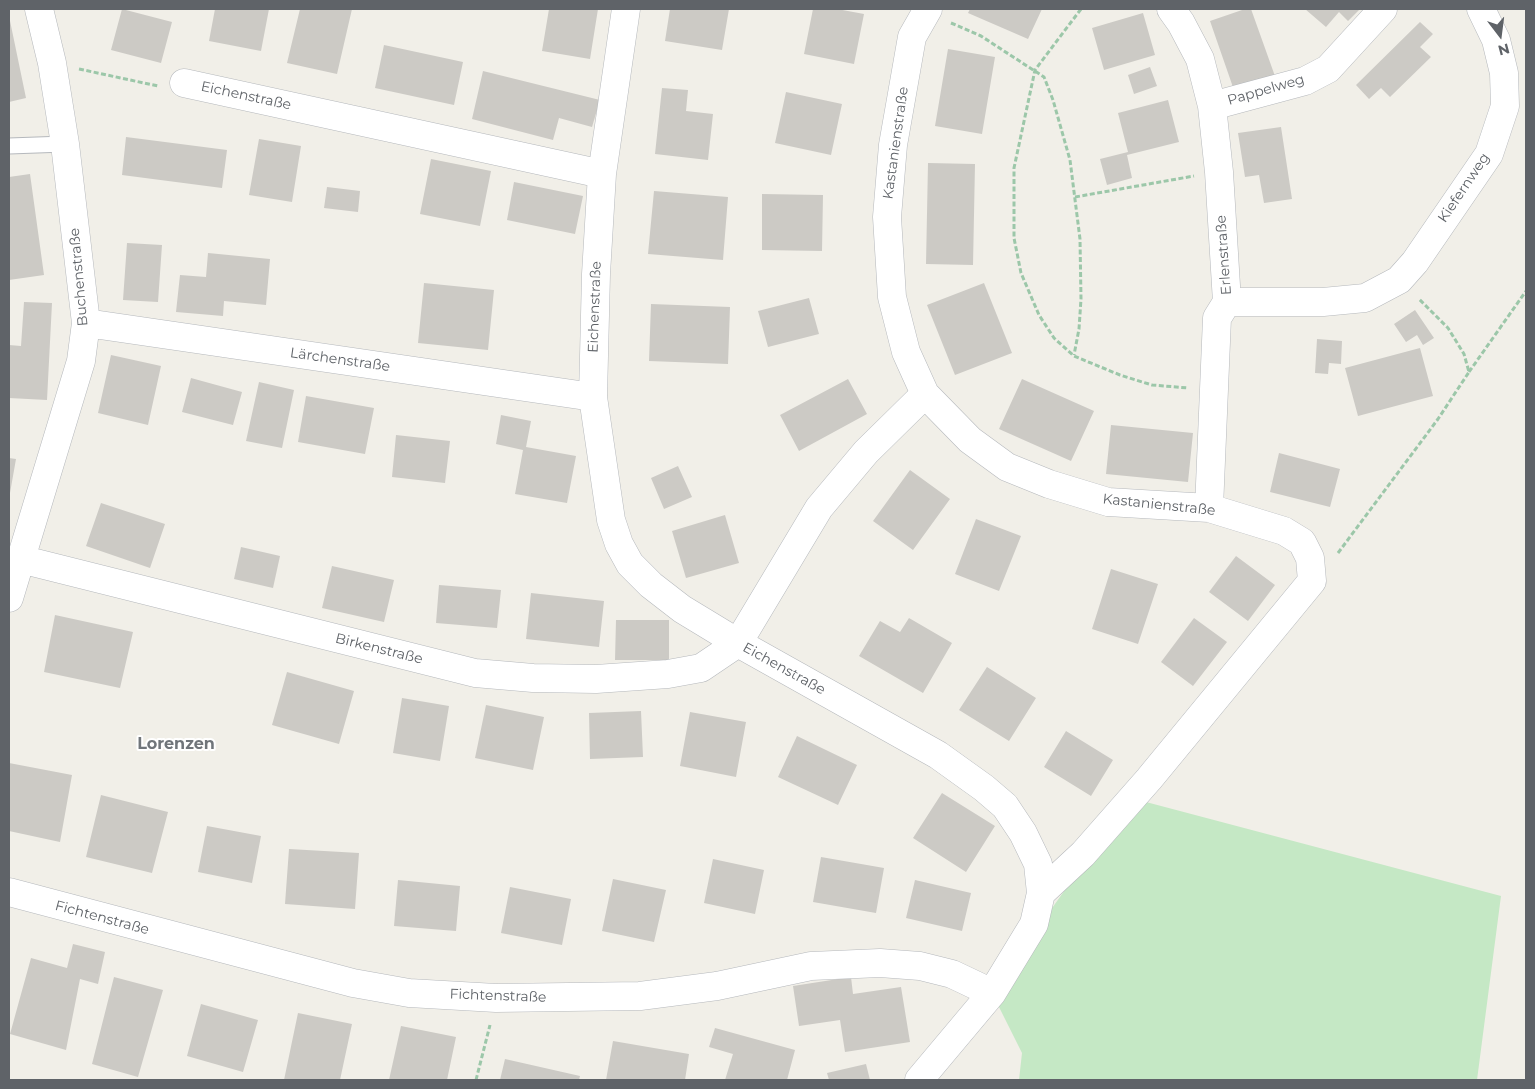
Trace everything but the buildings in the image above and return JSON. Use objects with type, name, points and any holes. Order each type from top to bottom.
[{"type":"street","name":"Buchenstraße","points":[[9,598],[81,362],[86,323],[65,144],[52,63],[39,9]]},
{"type":"street","name":"Eichenstraße","points":[[626,9],[602,174],[596,274],[593,397],[611,520],[619,544],[630,564],[651,585],[682,609],[738,643],[938,755],[984,788],[1005,806],[1023,833],[1038,864],[1041,893],[1034,924],[992,994],[919,1080]]},
{"type":"street","name":"Erlenstraße","points":[[1171,9],[1200,59],[1212,106],[1219,172],[1227,302],[1217,318],[1209,508]]},
{"type":"street","name":"Pappelweg","points":[[1212,106],[1305,81],[1328,69],[1383,9]]},
{"type":"street","name":"Kiefernweg","points":[[1227,302],[1322,302],[1365,298],[1399,280],[1415,262],[1489,154],[1504,106],[1504,73],[1496,40],[1482,9]]},
{"type":"street","name":"Kastanienstraße","points":[[926,12],[912,37],[893,145],[887,217],[892,297],[906,352],[925,394],[970,440],[1007,466],[1041,480],[1108,502],[1209,508],[1284,531],[1302,542],[1310,558],[1312,581]]},
{"type":"street","name":"Eichenstraße","points":[[184,82],[602,174]]},
{"type":"street","name":"Lärchenstraße","points":[[86,323],[593,397]]},
{"type":"street","points":[[738,643],[820,508],[866,452],[925,394]]},
{"type":"street","name":"Birkenstraße","points":[[20,559],[475,673],[533,678],[596,679],[668,674],[701,668],[738,643]]},
{"type":"street","points":[[1041,893],[1083,854],[1149,779],[1312,581]]},
{"type":"street","name":"Fichtenstraße","points":[[9,892],[353,983],[410,993],[496,998],[640,996],[717,986],[811,966],[880,963],[920,966],[952,974],[992,994]]},
{"type":"lane","points":[[9,146],[65,144]]},
{"type":"path","points":[[1082,9],[1034,70],[1014,168],[1014,238],[1021,273],[1039,315],[1054,338],[1074,356],[1120,375],[1152,385],[1213,390]]},
{"type":"path","points":[[926,12],[981,36],[1044,76],[1059,117],[1070,160],[1075,197],[1082,264],[1079,329],[1074,356]]},
{"type":"path","points":[[52,63],[182,92],[184,82]]},
{"type":"path","points":[[1075,197],[1219,172]]},
{"type":"path","points":[[1399,280],[1448,328],[1464,354],[1469,372]]},
{"type":"path","points":[[1312,581],[1350,538],[1438,419],[1526,291]]},
{"type":"path","points":[[476,1080],[496,998]]},
{"type":"green space","points":[[1146,802],[1501,896],[1477,1080],[1019,1080],[1022,1053],[992,993],[1067,887]]},
{"type":"district","name":"Lorenzen","points":[[176,744]]}]
